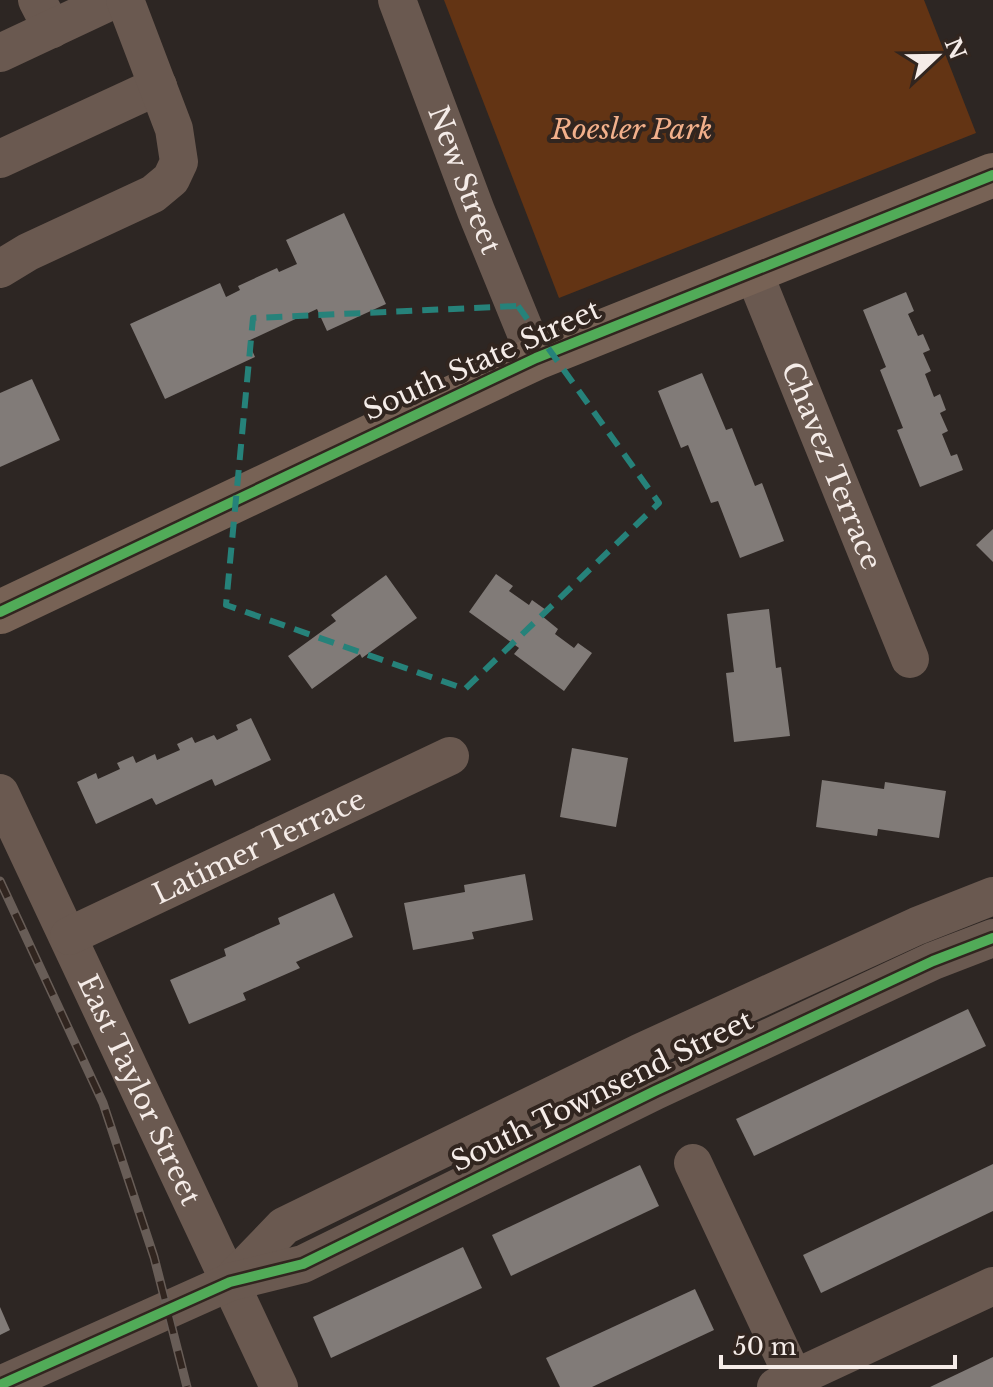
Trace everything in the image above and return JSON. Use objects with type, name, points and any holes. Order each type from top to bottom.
[{"type":"main road","name":"South State Street","points":[[0,612],[536,358],[993,175]]},
{"type":"street","points":[[0,53],[44,14],[113,0]]},
{"type":"street","points":[[0,269],[28,252],[153,194],[171,179],[179,162],[174,129],[125,0]]},
{"type":"street","name":"New Street","points":[[397,0],[476,211],[536,358]]},
{"type":"street","points":[[0,159],[158,86]]},
{"type":"street","name":"Chavez Terrace","points":[[753,271],[910,659]]},
{"type":"street","name":"Latimer Terrace","points":[[69,936],[450,756]]},
{"type":"street","name":"East Taylor Street","points":[[0,793],[279,1387]]},
{"type":"street","name":"South Townsend Street","points":[[230,1282],[284,1226],[639,1053],[917,926],[993,896]]},
{"type":"street","name":"South Townsend Street","points":[[230,1282],[303,1264],[655,1091],[933,961],[993,938]]},
{"type":"street","points":[[639,1053],[655,1091]]},
{"type":"street","points":[[693,1163],[789,1384],[993,1286]]},
{"type":"street","points":[[0,1385],[230,1282]]},
{"type":"highlighted area","points":[[518,306],[659,503],[465,689],[226,605],[253,318]]},
{"type":"green space","name":"Roesler Park","points":[[444,0],[924,0],[976,133],[559,298]]},
{"type":"building","points":[[344,213],[386,304],[327,331],[317,309],[248,341],[255,357],[165,399],[130,324],[220,283],[226,297],[240,290],[238,286],[277,268],[279,272],[297,264],[286,240]]},
{"type":"building","points":[[906,292],[914,311],[908,314],[918,336],[923,334],[930,350],[923,353],[931,371],[925,374],[934,397],[940,394],[946,410],[940,413],[948,431],[942,434],[951,456],[957,454],[963,470],[920,487],[897,430],[903,428],[880,370],[886,367],[863,310]]},
{"type":"building","points":[[702,373],[726,430],[732,428],[755,486],[762,483],[784,541],[740,558],[718,501],[711,503],[688,445],[681,448],[658,391]]},
{"type":"building","points":[[32,379],[60,440],[0,467],[0,393]]},
{"type":"building","points":[[993,529],[993,562],[976,545]]},
{"type":"building","points":[[496,574],[513,586],[509,591],[529,605],[532,600],[546,610],[542,616],[558,629],[555,634],[574,648],[578,643],[592,653],[564,691],[514,654],[519,648],[469,612]]},
{"type":"building","points":[[386,575],[417,618],[312,689],[288,656],[336,621],[331,615]]},
{"type":"building","points":[[769,609],[776,668],[781,667],[790,736],[734,742],[726,673],[734,672],[727,614]]},
{"type":"building","points":[[251,718],[271,760],[215,786],[212,779],[156,805],[152,798],[96,824],[77,782],[96,773],[98,779],[120,769],[117,763],[133,756],[136,763],[155,754],[157,760],[180,750],[177,744],[192,737],[195,743],[214,735],[217,740],[238,730],[236,725]]},
{"type":"building","points":[[572,748],[628,758],[616,827],[560,817]]},
{"type":"building","points":[[822,780],[884,789],[885,782],[946,791],[939,838],[878,829],[877,836],[816,827]]},
{"type":"building","points":[[525,874],[533,920],[472,932],[474,939],[413,950],[404,903],[465,892],[464,885]]},
{"type":"building","points":[[334,893],[353,937],[296,962],[300,968],[243,993],[246,1000],[189,1024],[170,980],[226,956],[224,949],[280,924],[278,918]]},
{"type":"building","points":[[968,1009],[986,1046],[754,1156],[736,1119]]},
{"type":"building","points":[[993,1164],[993,1211],[821,1293],[803,1255]]},
{"type":"building","points":[[640,1165],[659,1206],[511,1276],[492,1235]]},
{"type":"building","points":[[463,1247],[482,1288],[331,1358],[313,1317]]},
{"type":"building","points":[[695,1289],[714,1330],[592,1387],[560,1387],[546,1358]]},
{"type":"building","points":[[0,1307],[10,1330],[0,1335]]},
{"type":"building","points":[[993,1357],[993,1387],[930,1387]]},
{"type":"railway","points":[[0,881],[103,1103],[154,1257],[187,1387]]},
{"type":"cycle path","points":[[0,612],[536,358],[993,175]]},
{"type":"cycle path","points":[[0,1385],[230,1282],[303,1264],[655,1091],[933,961],[993,938]]}]
